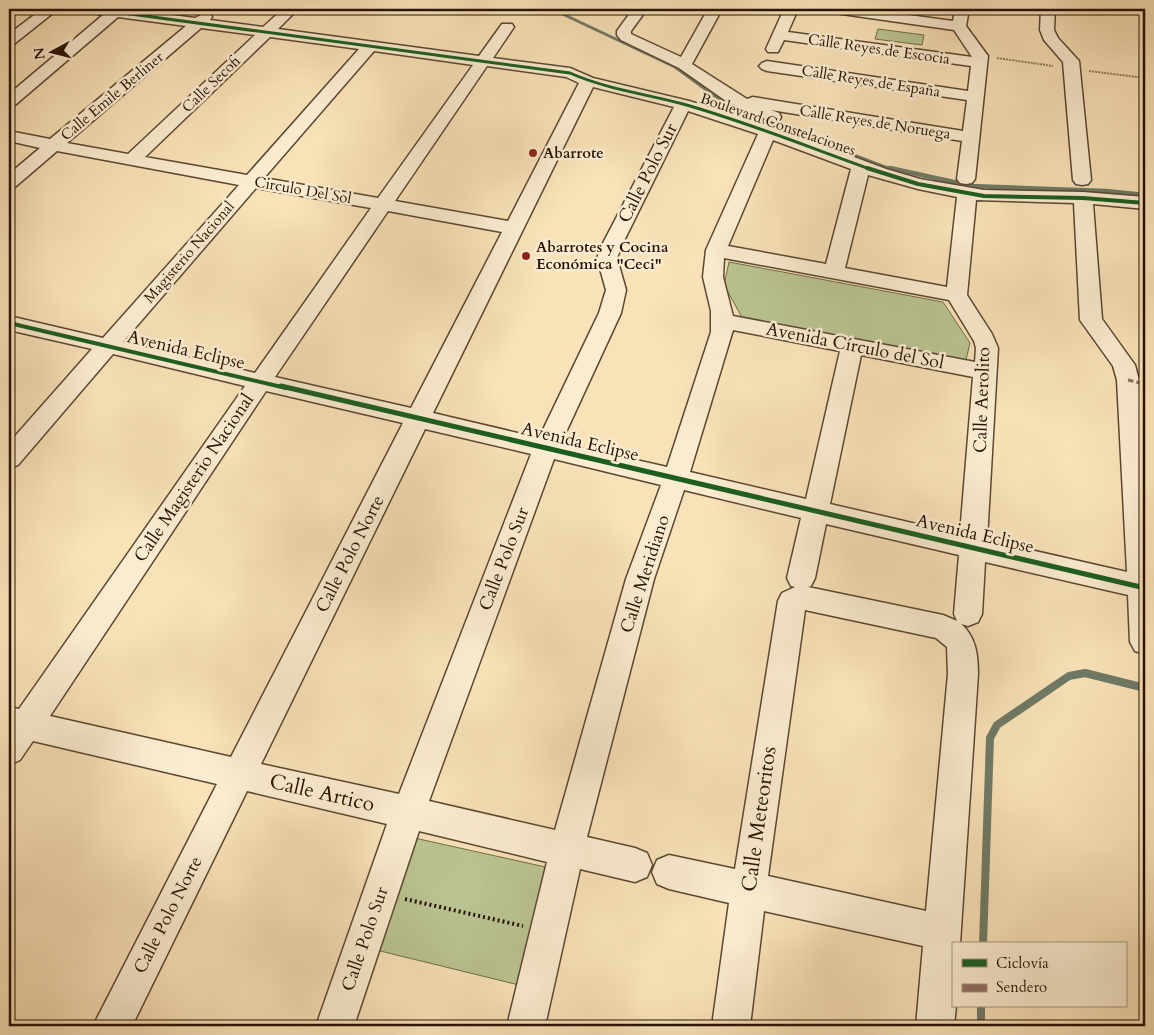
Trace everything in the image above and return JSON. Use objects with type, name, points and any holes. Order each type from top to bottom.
[{"type":"street","points":[[9,41],[51,9]]},
{"type":"street","name":"Boulevard Constelaciones","points":[[92,9],[205,17]]},
{"type":"street","name":"Boulevard Constelaciones","points":[[140,9],[205,17],[286,34],[570,73],[588,82],[682,104],[768,131],[861,166],[918,184],[967,186],[1013,182],[1072,185],[1145,203]]},
{"type":"street","name":"Calle Secofi","points":[[132,160],[291,9]]},
{"type":"street","name":"Boulevard Constelaciones","points":[[640,9],[624,31],[626,37],[684,65],[732,98],[876,157],[967,186],[984,196],[1101,182]]},
{"type":"street","points":[[684,65],[715,9]]},
{"type":"street","points":[[750,104],[791,9]]},
{"type":"street","points":[[716,250],[957,295],[970,137],[976,97],[978,51],[959,26],[876,12],[835,9]]},
{"type":"street","points":[[959,26],[962,9]]},
{"type":"street","points":[[1048,9],[1048,30],[1051,40],[1071,61],[1072,185],[1088,311],[1091,320],[1124,365],[1128,380],[1144,587],[1145,642]]},
{"type":"street","points":[[9,102],[116,10]]},
{"type":"street","name":"Calle Emile Berliner","points":[[9,183],[205,17]]},
{"type":"street","name":"Calle Magisterio Nacional","points":[[14,732],[507,27]]},
{"type":"street","name":"Calle Reyes de Escocia","points":[[780,35],[979,62]]},
{"type":"street","name":"Magisterio Nacional","points":[[9,459],[370,46]]},
{"type":"street","name":"Calle Reyes de España","points":[[766,66],[976,97]]},
{"type":"street","name":"Calle Polo Norte","points":[[112,1026],[588,82]]},
{"type":"street","name":"Calle Polo Sur","points":[[335,1026],[408,813],[546,448],[610,313],[616,290],[607,258],[682,104]]},
{"type":"street","name":"Calle Reyes de Noruega","points":[[750,104],[847,117],[970,137]]},
{"type":"street","points":[[840,134],[847,117]]},
{"type":"street","points":[[724,321],[713,278],[713,263],[716,250],[768,131]]},
{"type":"street","name":"Circulo Del Sol","points":[[9,136],[91,153],[514,228]]},
{"type":"street","points":[[834,271],[861,166]]},
{"type":"street","name":"Calle Aerolito","points":[[957,295],[961,305],[984,337],[987,348],[968,614]]},
{"type":"street","name":"Avenida Círculo del Sol","points":[[724,321],[986,372]]},
{"type":"street","name":"Calle Meridiano","points":[[526,1026],[567,850],[640,579],[676,478],[724,321]]},
{"type":"street","name":"Avenida Eclipse","points":[[9,324],[1144,587]]},
{"type":"street","points":[[801,578],[852,346]]},
{"type":"street","name":"Calle Meteoritos","points":[[731,1026],[749,889],[790,613],[792,602],[798,598],[806,598],[943,627],[953,632],[959,639],[962,648],[962,674],[941,932]]},
{"type":"street","name":"Calle Artico","points":[[14,732],[239,773],[635,865]]},
{"type":"street","points":[[669,872],[941,932],[935,1026]]},
{"type":"path","points":[[380,893],[548,932]]},
{"type":"green space","points":[[878,29],[924,35],[922,45],[875,39]]},
{"type":"green space","points":[[729,262],[943,302],[970,343],[965,364],[744,321],[724,285]]},
{"type":"green space","points":[[410,837],[550,868],[523,986],[372,949]]},
{"type":"waterway","points":[[552,9],[675,67],[723,102],[746,114],[885,167],[896,169]]},
{"type":"waterway","points":[[890,168],[972,186],[1106,191],[1145,195]]},
{"type":"waterway","points":[[983,942],[990,738],[997,725],[1069,676],[1085,673],[1145,688]]},
{"type":"waterway","points":[[981,1008],[981,1026]]},
{"type":"marked path","points":[[1128,380],[1145,384]]},
{"type":"cycle path","points":[[93,9],[570,73],[588,81],[683,104],[734,120],[880,173],[918,184],[984,196],[1083,198],[1145,203]]},
{"type":"cycle path","points":[[9,323],[1145,588]]},
{"type":"place","name":"Abarrote","points":[[533,153]]},
{"type":"place","name":"Abarrotes y Cocina Económica ''Ceci''","points":[[526,256]]}]
